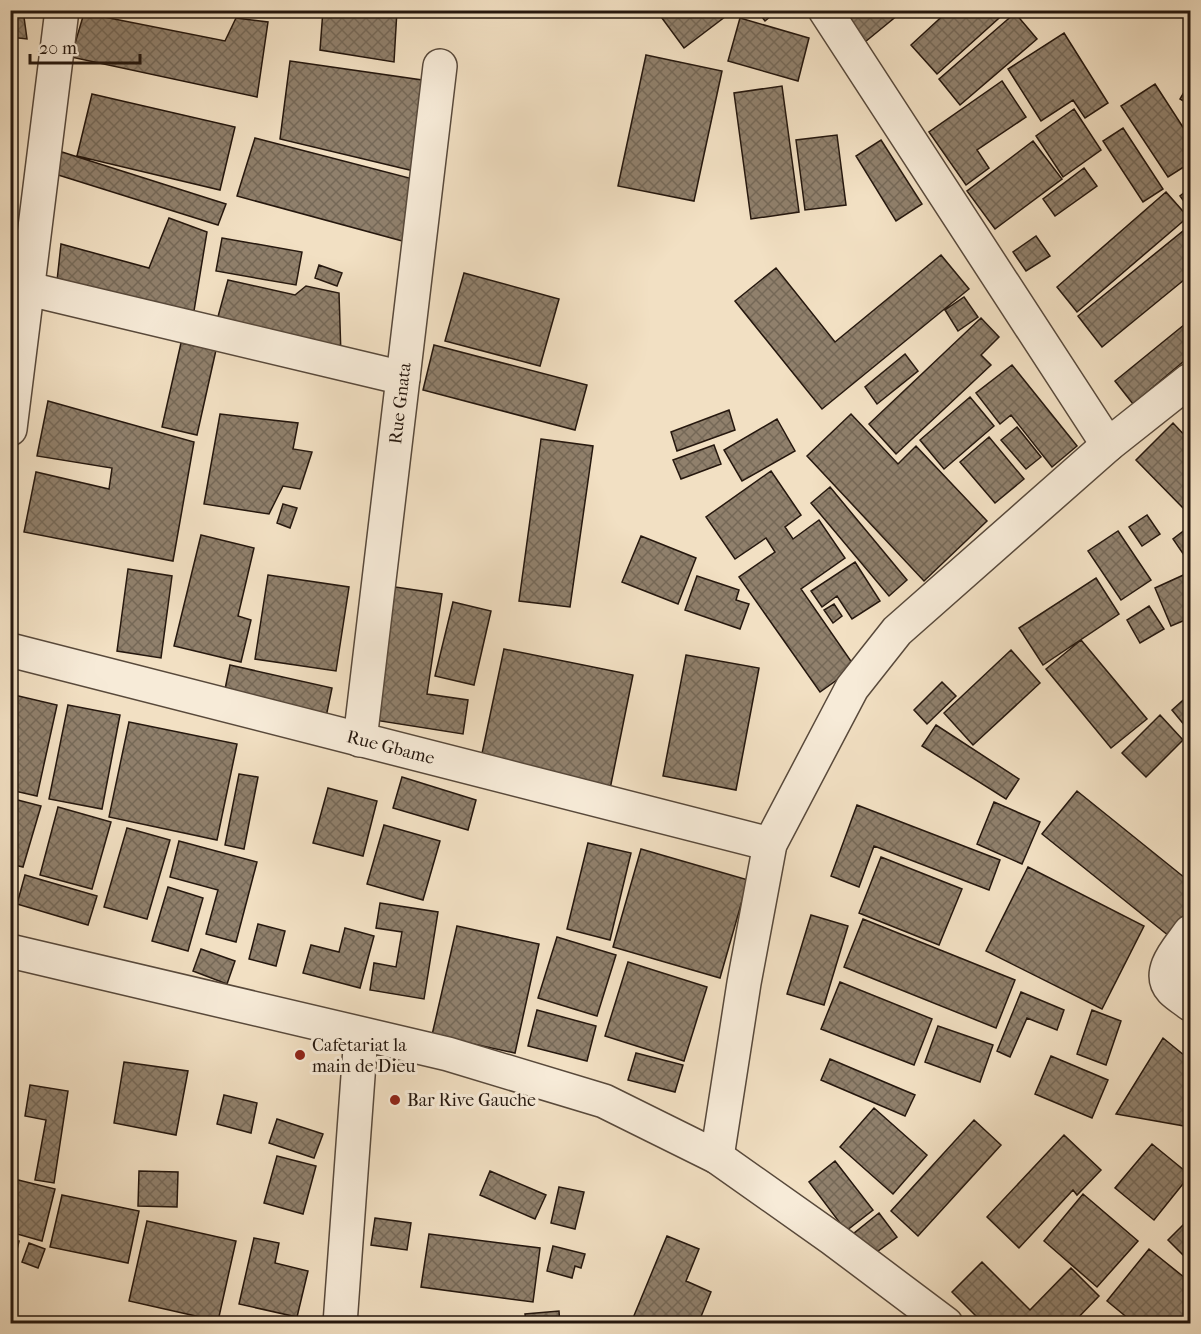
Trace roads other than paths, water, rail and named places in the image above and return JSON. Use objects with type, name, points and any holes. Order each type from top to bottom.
[{"type":"street","points":[[10,429],[62,10]]},
{"type":"street","points":[[825,10],[1108,445]]},
{"type":"street","name":"Rue Gnata","points":[[360,740],[440,66]]},
{"type":"street","points":[[29,289],[403,378]]},
{"type":"street","points":[[717,1157],[742,994],[770,844],[852,688],[897,631],[1108,445],[1191,380]]},
{"type":"street","name":"Rue Gbame","points":[[10,650],[770,844]]},
{"type":"street","points":[[1191,932],[1171,960],[1166,977],[1171,989],[1191,1004]]},
{"type":"street","points":[[10,951],[448,1054],[604,1101],[717,1157],[834,1239],[945,1323]]},
{"type":"street","points":[[340,1323],[361,1035]]},
{"type":"place","name":"Cafetariat la main de Dieu","points":[[300,1055]]},
{"type":"place","name":"Bar Rive Gauche","points":[[395,1100]]}]
